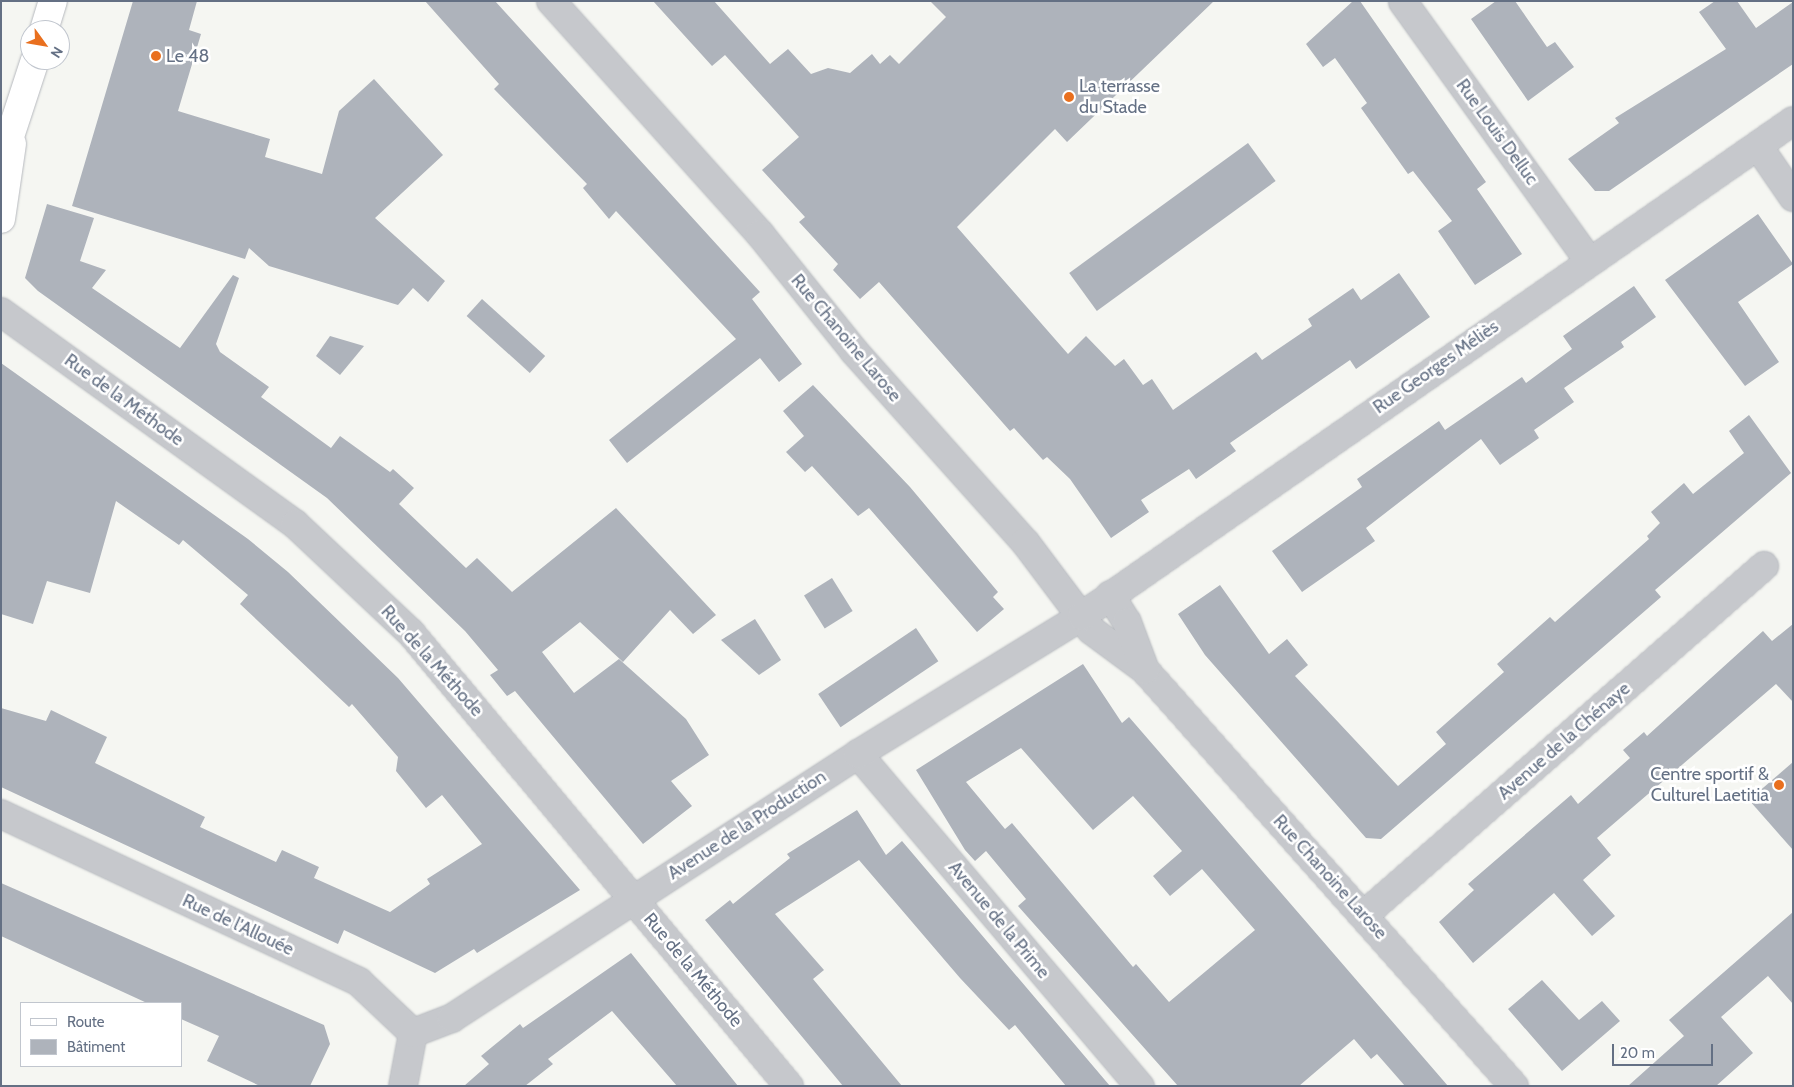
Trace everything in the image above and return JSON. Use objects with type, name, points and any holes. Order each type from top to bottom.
[{"type":"main road","points":[[47,20],[53,1]]},
{"type":"main road","points":[[1,164],[13,135],[32,70]]},
{"type":"main road","points":[[1,219],[13,135]]},
{"type":"street","name":"Rue Chanoine Larose","points":[[551,1],[760,234],[854,351],[1024,542],[1091,630],[1145,670],[1514,1086]]},
{"type":"street","name":"Rue Louis Delluc","points":[[1403,2],[1590,262]]},
{"type":"street","name":"Rue Georges Méliès","points":[[1082,616],[1793,121]]},
{"type":"street","points":[[1758,146],[1793,197]]},
{"type":"street","name":"Rue de la Méthode","points":[[1,312],[296,524],[411,633],[789,1086]]},
{"type":"street","name":"Avenue de la Chénaye","points":[[1364,915],[1764,566]]},
{"type":"street","name":"Rue Chanoine Larose","points":[[1110,596],[1128,622],[1145,670]]},
{"type":"street","name":"Avenue de la Production","points":[[413,1033],[452,1018],[858,754],[1082,616]]},
{"type":"street","name":"Avenue de la Prime","points":[[858,754],[1140,1086]]},
{"type":"street","name":"Rue de l'Allouée","points":[[1,814],[359,982],[413,1033]]},
{"type":"street","points":[[403,1086],[413,1033]]},
{"type":"building","points":[[133,1],[197,1],[189,30],[201,34],[178,111],[270,139],[265,157],[322,174],[339,111],[374,79],[443,155],[375,218],[445,281],[428,302],[413,288],[398,305],[269,266],[249,248],[245,259],[72,206]]},
{"type":"building","points":[[425,1],[495,1],[760,292],[752,299],[802,364],[779,382],[760,358],[627,463],[609,440],[736,339],[616,211],[609,219],[583,188],[587,184],[494,89],[499,84]]},
{"type":"building","points":[[653,1],[714,1],[770,64],[788,49],[811,74],[828,68],[850,73],[872,54],[880,64],[890,55],[899,64],[946,17],[930,1],[1214,1],[1067,142],[1055,129],[957,227],[1068,354],[1086,336],[1115,366],[1124,359],[1143,385],[1152,379],[1173,410],[1256,352],[1262,360],[1312,326],[1308,319],[1353,288],[1361,300],[1399,273],[1430,317],[1356,369],[1350,360],[1230,443],[1236,451],[1196,479],[1189,469],[1141,500],[1149,512],[1111,538],[1070,479],[1047,457],[1043,460],[1014,428],[1010,431],[879,282],[860,299],[833,270],[838,264],[799,222],[805,217],[762,170],[799,137],[725,55],[712,66]]},
{"type":"building","points":[[1353,1],[1360,1],[1486,182],[1477,189],[1522,254],[1475,285],[1438,231],[1452,221],[1413,171],[1408,174],[1361,108],[1367,103],[1335,58],[1323,67],[1306,44]]},
{"type":"building","points":[[1496,1],[1515,1],[1547,47],[1555,42],[1574,67],[1528,101],[1471,19]]},
{"type":"building","points":[[1715,1],[1737,1],[1756,28],[1793,2],[1793,64],[1609,191],[1595,191],[1568,159],[1619,123],[1615,118],[1726,49],[1699,12]]},
{"type":"building","points":[[1248,143],[1276,181],[1097,311],[1069,273]]},
{"type":"building","points":[[47,204],[94,218],[80,261],[106,270],[92,288],[180,348],[233,275],[239,278],[216,344],[220,352],[269,387],[261,397],[331,448],[340,436],[390,472],[393,469],[414,488],[399,504],[466,568],[477,558],[512,592],[616,508],[716,615],[693,634],[670,610],[623,662],[580,622],[542,652],[574,693],[619,659],[686,719],[709,755],[671,781],[692,806],[643,844],[515,691],[507,696],[490,675],[498,670],[465,631],[327,498],[38,291],[25,278]]},
{"type":"building","points":[[1758,214],[1793,264],[1738,302],[1779,362],[1745,386],[1665,280]]},
{"type":"building","points":[[1634,286],[1656,317],[1621,342],[1624,347],[1564,388],[1574,402],[1534,430],[1539,438],[1500,465],[1481,439],[1366,528],[1375,541],[1302,592],[1272,551],[1362,487],[1357,479],[1439,421],[1445,430],[1522,377],[1526,383],[1572,349],[1563,336]]},
{"type":"building","points":[[482,299],[545,356],[530,373],[467,316]]},
{"type":"building","points":[[330,336],[364,346],[340,375],[316,356]]},
{"type":"building","points":[[1,363],[248,539],[288,572],[398,678],[580,890],[477,953],[474,949],[435,973],[344,930],[338,944],[1,787],[1,708],[46,721],[51,710],[107,737],[95,763],[205,817],[200,827],[276,862],[282,850],[319,867],[314,878],[390,912],[430,884],[427,879],[482,844],[442,795],[426,808],[396,771],[398,757],[352,704],[349,707],[240,604],[248,595],[183,540],[179,545],[116,501],[90,593],[47,581],[33,624],[1,614]]},
{"type":"building","points":[[813,385],[910,487],[998,592],[993,597],[1004,609],[977,632],[869,508],[858,516],[812,466],[805,472],[786,452],[804,436],[783,411]]},
{"type":"building","points":[[1749,415],[1791,473],[1655,590],[1661,597],[1381,839],[1366,838],[1205,655],[1178,614],[1220,585],[1269,654],[1287,639],[1308,665],[1295,676],[1398,786],[1446,744],[1436,732],[1504,672],[1497,664],[1550,617],[1555,622],[1649,539],[1647,536],[1660,523],[1651,512],[1684,483],[1693,494],[1744,453],[1729,431]]},
{"type":"building","points":[[832,578],[853,611],[825,629],[804,595]]},
{"type":"building","points":[[755,619],[781,660],[759,675],[721,640]]},
{"type":"building","points":[[1793,624],[1793,702],[1776,684],[1597,838],[1611,855],[1583,880],[1615,916],[1592,936],[1554,893],[1473,963],[1439,922],[1474,890],[1468,884],[1571,795],[1578,804],[1630,758],[1623,750],[1644,732],[1647,736],[1763,631],[1772,641]]},
{"type":"building","points":[[916,628],[938,661],[841,727],[818,694]]},
{"type":"building","points":[[1083,664],[1122,723],[1129,717],[1448,1086],[1405,1086],[1377,1054],[1371,1059],[1354,1039],[1299,1086],[1178,1086],[1018,906],[1026,899],[986,851],[975,861],[965,850],[916,770]],"holes":[[[1021,748],[1093,830],[1133,796],[1182,851],[1153,876],[1170,896],[1202,869],[1255,930],[1169,1002],[1136,964],[1133,967],[1012,823],[1005,829],[966,782]]]},
{"type":"building","name":"Centre sportif & Culturel Laetitia","points":[[1793,762],[1793,850],[1749,800]]},
{"type":"building","points":[[857,810],[886,855],[902,841],[1110,1086],[1066,1086],[1015,1025],[1009,1030],[960,978],[859,860],[775,914],[824,970],[813,979],[902,1086],[843,1086],[705,920],[730,900],[733,904],[790,858],[787,854]]},
{"type":"building","points":[[1,883],[324,1025],[330,1044],[310,1086],[260,1086],[207,1061],[219,1036],[182,1019],[182,1002],[145,1002],[1,936]]},
{"type":"building","points":[[1793,912],[1793,1004],[1768,976],[1721,1017],[1753,1053],[1716,1086],[1628,1086],[1684,1036],[1669,1020]]},
{"type":"building","points":[[631,953],[738,1086],[677,1086],[612,1011],[548,1059],[553,1064],[525,1086],[464,1086],[489,1064],[481,1056],[520,1024],[523,1028]]},
{"type":"building","points":[[1542,980],[1579,1020],[1602,1001],[1620,1021],[1562,1071],[1508,1009]]},
{"type":"place","name":"Le 48","points":[[156,56]]},
{"type":"place","name":"La terrasse du Stade","points":[[1069,97]]},
{"type":"place","name":"Centre sportif & Culturel Laetitia","points":[[1779,785]]}]
